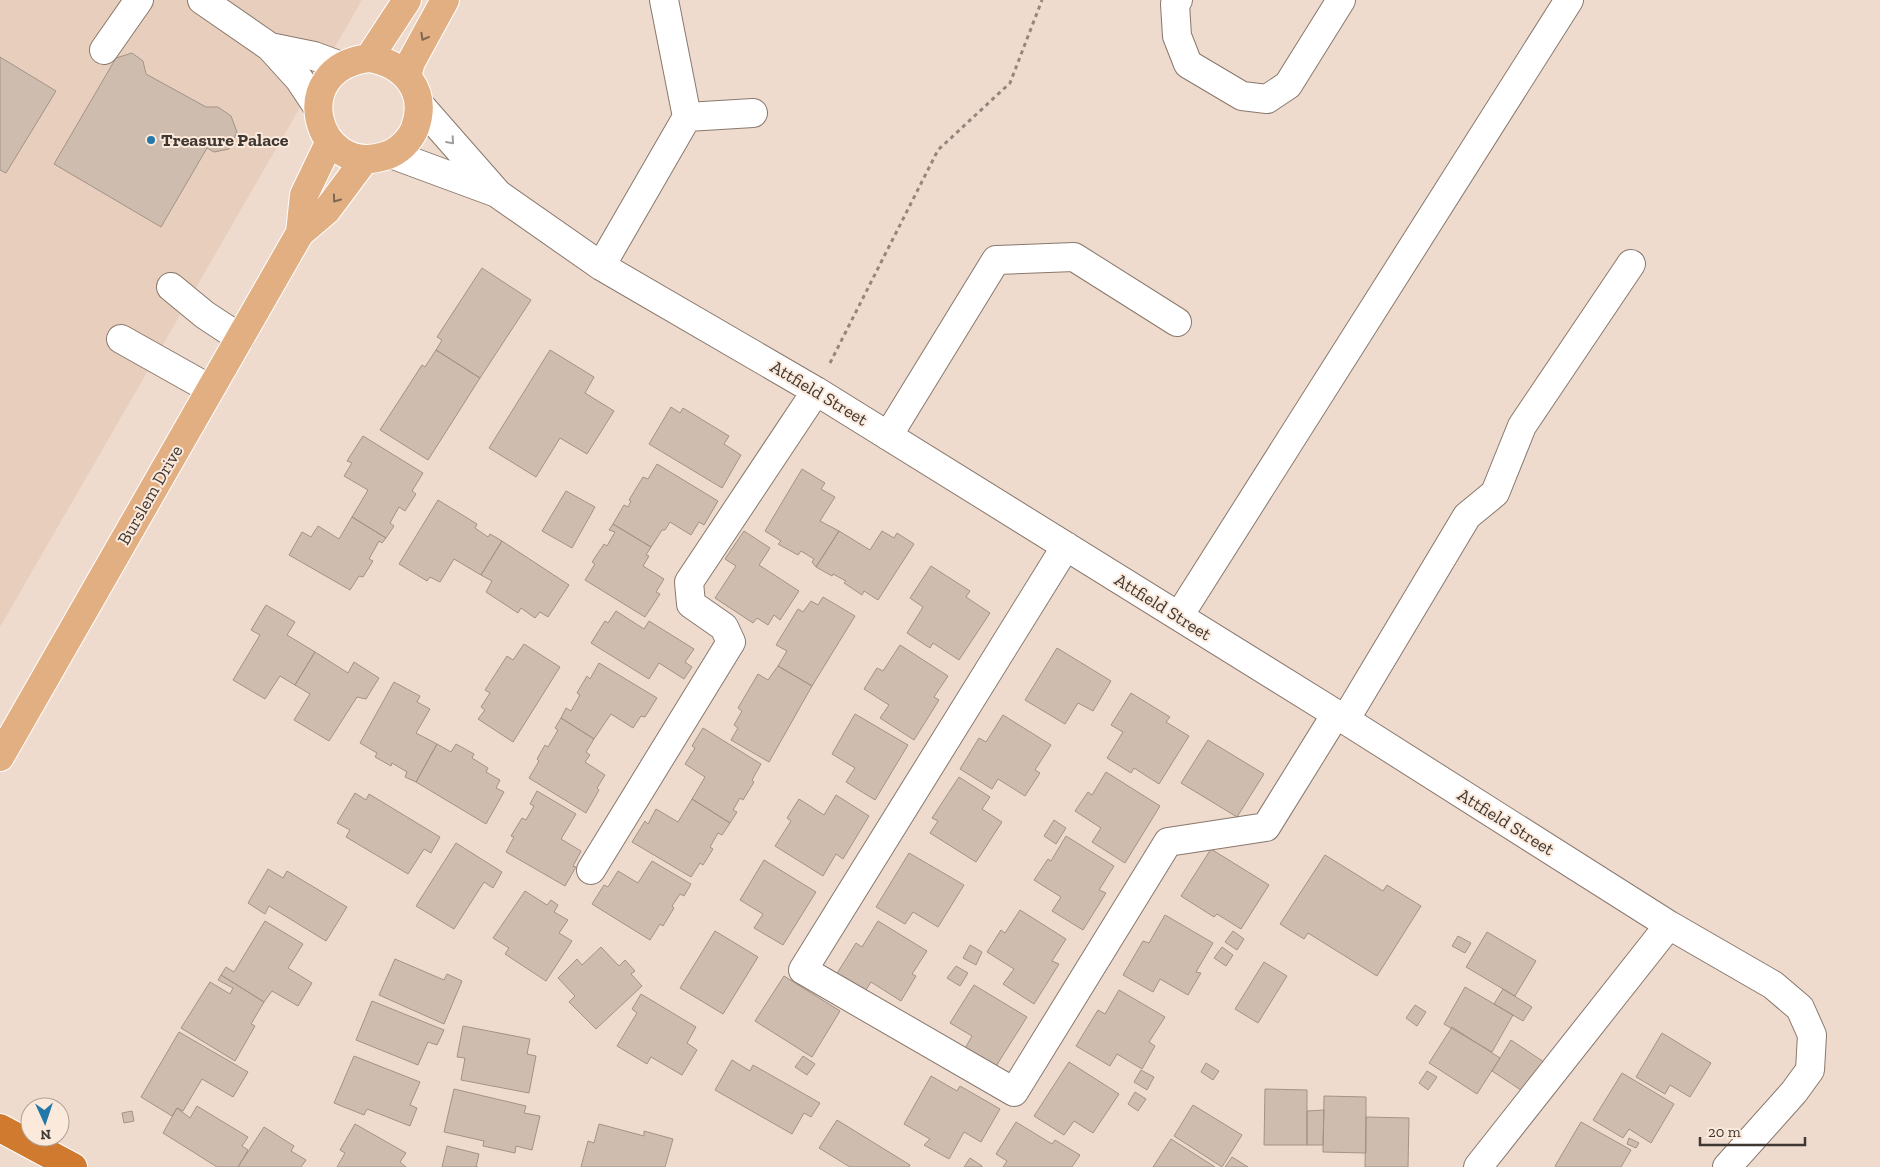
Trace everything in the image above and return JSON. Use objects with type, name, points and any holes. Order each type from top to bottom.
[{"type":"highway","points":[[0,1128],[73,1167]]},
{"type":"main road","points":[[369,58],[407,0]]},
{"type":"main road","points":[[378,157],[352,156],[340,150],[330,141],[321,124],[318,106],[321,90],[329,76],[350,61],[369,58],[383,60],[396,66],[408,76],[411,62],[445,0]]},
{"type":"main road","name":"Burslem Drive","points":[[0,757],[300,233],[327,210],[378,157],[403,146],[413,133],[418,119],[419,104],[416,89],[408,76]]},
{"type":"main road","name":"Burslem Drive","points":[[300,233],[304,195],[330,141]]},
{"type":"street","points":[[104,50],[139,0]]},
{"type":"street","points":[[202,0],[270,47],[299,79],[318,106]]},
{"type":"street","points":[[601,266],[687,117],[664,0]]},
{"type":"street","points":[[1178,0],[1176,4],[1177,36],[1188,64],[1242,96],[1267,99],[1288,85],[1341,0]]},
{"type":"street","points":[[1179,616],[1568,0]]},
{"type":"street","points":[[270,47],[314,56],[341,66]]},
{"type":"street","name":"Attfield Street","points":[[419,104],[498,194],[601,266],[816,391],[1179,616],[1669,925],[1773,985],[1800,1008],[1812,1035],[1810,1070],[1794,1092],[1727,1167]]},
{"type":"street","points":[[687,117],[753,113]]},
{"type":"street","name":"Attfield Street","points":[[378,157],[498,194]]},
{"type":"street","points":[[888,436],[996,260],[1074,257],[1177,322]]},
{"type":"street","points":[[1066,546],[803,970],[1014,1092],[1168,842],[1266,827],[1340,717],[1467,516],[1495,493],[1522,426],[1631,264]]},
{"type":"street","points":[[171,288],[205,315],[240,338]]},
{"type":"street","points":[[121,339],[210,390]]},
{"type":"street","points":[[591,870],[731,642],[724,627],[691,604],[689,582],[816,391]]},
{"type":"street","points":[[1478,1167],[1669,925]]},
{"type":"path","points":[[816,391],[938,150],[1010,83],[1042,0]]},
{"type":"shaded area","points":[[0,0],[362,0],[0,627]]},
{"type":"building","name":"Treasure Palace","points":[[132,53],[143,61],[146,74],[206,107],[218,107],[231,116],[237,132],[229,149],[214,152],[207,148],[161,227],[54,164],[116,58]]},
{"type":"building","points":[[0,57],[56,91],[6,173],[0,170]]},
{"type":"building","points":[[482,268],[531,300],[480,378],[436,350],[442,340],[437,337]]},
{"type":"building","points":[[436,350],[480,378],[428,460],[380,430],[422,365],[425,367]]},
{"type":"building","points":[[550,350],[594,377],[585,393],[614,411],[587,454],[560,438],[536,477],[489,448]]},
{"type":"building","points":[[671,407],[680,413],[683,408],[729,436],[724,444],[741,455],[722,488],[649,444]]},
{"type":"building","points":[[363,436],[423,473],[412,491],[416,494],[405,511],[399,507],[390,523],[394,526],[386,538],[352,517],[368,490],[344,476],[352,463],[347,461]]},
{"type":"building","points":[[657,464],[718,501],[704,525],[699,522],[691,535],[670,522],[665,530],[662,530],[651,547],[613,524],[624,505],[628,507],[631,501],[629,500],[643,477],[648,479]]},
{"type":"building","points":[[802,469],[825,483],[821,489],[835,497],[820,521],[839,531],[816,567],[812,562],[814,559],[801,551],[798,555],[778,544],[781,541],[765,531]]},
{"type":"building","points":[[566,491],[595,507],[572,548],[542,531]]},
{"type":"building","points":[[438,500],[477,524],[475,528],[488,537],[490,534],[502,541],[481,575],[454,559],[440,582],[430,577],[427,581],[399,564]]},
{"type":"building","points":[[352,517],[386,538],[382,543],[379,541],[369,559],[373,561],[363,577],[359,576],[350,590],[289,555],[302,532],[311,537],[318,526],[339,539]]},
{"type":"building","points":[[613,524],[651,547],[646,555],[649,556],[643,566],[664,579],[656,592],[660,594],[645,617],[585,580],[595,564],[592,562],[604,544],[607,546],[615,532],[609,530]]},
{"type":"building","points":[[744,531],[770,548],[759,565],[799,591],[780,620],[774,615],[768,625],[757,618],[753,623],[715,598],[736,566],[725,559]]},
{"type":"building","points":[[839,531],[870,550],[882,531],[894,538],[897,533],[914,544],[878,600],[864,591],[862,595],[844,583],[846,581],[816,567]]},
{"type":"building","points":[[502,541],[569,585],[548,617],[540,612],[535,618],[521,608],[518,613],[486,592],[492,581],[481,575]]},
{"type":"building","points":[[931,566],[970,591],[966,597],[990,613],[959,660],[933,643],[930,648],[907,633],[923,607],[910,598]]},
{"type":"building","points":[[823,597],[855,616],[812,686],[778,666],[787,651],[776,645],[798,609],[803,612],[811,601],[818,605]]},
{"type":"building","points":[[266,605],[295,622],[287,635],[315,652],[295,685],[280,676],[265,699],[233,680],[260,635],[251,630]]},
{"type":"building","points":[[616,611],[644,629],[649,621],[694,649],[685,662],[692,667],[684,679],[659,663],[649,679],[591,643],[605,621],[608,623]]},
{"type":"building","points":[[524,644],[560,667],[513,742],[478,719],[485,710],[481,707],[490,693],[485,690],[507,656],[513,660]]},
{"type":"building","points":[[900,645],[948,676],[934,697],[939,700],[914,740],[880,718],[889,705],[864,689],[877,668],[883,671]]},
{"type":"building","points":[[1057,648],[1111,681],[1093,711],[1078,703],[1065,724],[1025,700]]},
{"type":"building","points":[[315,652],[348,673],[354,662],[379,678],[366,699],[357,697],[329,741],[294,720],[310,694],[295,685]]},
{"type":"building","points":[[599,663],[657,698],[645,717],[641,716],[633,728],[611,714],[594,739],[561,718],[566,708],[571,711],[580,695],[577,693],[587,676],[590,679]]},
{"type":"building","points":[[778,666],[812,686],[769,762],[731,740],[738,728],[734,725],[742,711],[738,708],[758,674],[768,680]]},
{"type":"building","points":[[394,682],[420,696],[417,702],[430,709],[416,733],[437,744],[416,782],[405,777],[407,772],[392,763],[391,766],[375,757],[377,753],[360,743]]},
{"type":"building","points":[[1131,693],[1170,717],[1166,722],[1189,736],[1159,784],[1134,768],[1131,773],[1107,758],[1123,732],[1111,725]]},
{"type":"building","points":[[855,714],[908,745],[875,800],[846,782],[855,768],[832,754]]},
{"type":"building","points":[[1003,715],[1051,745],[1035,770],[1040,773],[1025,796],[998,779],[992,789],[960,769],[979,738],[986,742]]},
{"type":"building","points":[[561,718],[594,739],[586,752],[590,755],[585,762],[605,775],[586,813],[529,778],[539,761],[537,759],[545,745],[548,747],[558,730],[555,728]]},
{"type":"building","points":[[703,728],[761,764],[752,780],[754,782],[743,800],[740,798],[733,810],[737,812],[730,823],[692,799],[705,777],[685,764],[695,748],[692,746]]},
{"type":"building","points":[[1208,740],[1264,774],[1237,817],[1181,783]]},
{"type":"building","points":[[437,744],[451,752],[456,744],[474,754],[472,758],[488,768],[486,772],[500,780],[496,788],[504,792],[486,824],[416,782]]},
{"type":"building","points":[[1106,772],[1160,806],[1125,863],[1092,842],[1101,828],[1075,811],[1088,792],[1092,795]]},
{"type":"building","points":[[959,777],[990,797],[982,809],[1002,822],[976,862],[930,833],[938,821],[932,818]]},
{"type":"building","points":[[537,791],[576,814],[561,839],[581,851],[573,866],[576,867],[565,886],[506,852],[514,837],[511,836],[522,818],[526,820],[534,806],[530,804]]},
{"type":"building","points":[[355,793],[366,800],[369,794],[440,837],[431,853],[424,849],[408,874],[346,837],[350,830],[337,823]]},
{"type":"building","points":[[836,795],[869,816],[843,859],[836,854],[823,876],[775,846],[791,821],[787,818],[799,799],[824,815]]},
{"type":"building","points":[[692,799],[730,823],[722,835],[718,833],[710,847],[713,849],[703,865],[700,863],[691,877],[632,842],[645,821],[648,824],[656,809],[678,822]]},
{"type":"building","points":[[1054,820],[1066,828],[1056,844],[1044,836]]},
{"type":"building","points":[[1066,836],[1114,866],[1099,890],[1106,893],[1083,930],[1052,911],[1061,897],[1034,880],[1048,859],[1051,861]]},
{"type":"building","points":[[456,843],[502,872],[493,888],[484,882],[454,929],[416,906]]},
{"type":"building","points":[[1211,849],[1269,885],[1241,929],[1217,914],[1214,917],[1181,896]]},
{"type":"building","points":[[909,853],[964,885],[938,927],[913,912],[905,924],[876,907]]},
{"type":"building","points":[[1325,855],[1383,891],[1387,885],[1421,906],[1377,976],[1308,933],[1304,939],[1280,924]]},
{"type":"building","points":[[764,860],[816,892],[783,945],[754,928],[763,914],[740,900]]},
{"type":"building","points":[[652,861],[691,884],[684,896],[680,894],[663,926],[660,924],[650,940],[592,904],[604,885],[608,887],[618,871],[638,883]]},
{"type":"building","points":[[268,869],[283,878],[287,871],[347,907],[326,941],[269,906],[265,914],[248,903]]},
{"type":"building","points":[[525,891],[547,905],[551,900],[558,905],[554,912],[568,920],[559,933],[572,941],[546,981],[505,954],[509,948],[493,938]]},
{"type":"building","points":[[1020,910],[1066,939],[1052,961],[1059,964],[1034,1004],[1003,984],[1014,969],[987,952],[1001,930],[1005,933]]},
{"type":"building","points":[[1165,915],[1213,943],[1196,972],[1201,973],[1188,995],[1160,979],[1153,992],[1123,975],[1143,941],[1149,943]]},
{"type":"building","points":[[265,921],[303,944],[288,968],[312,983],[298,1006],[272,991],[264,1002],[221,975],[226,967],[234,972]]},
{"type":"building","points":[[878,921],[927,951],[912,974],[916,976],[901,1001],[871,982],[864,993],[836,975],[856,943],[862,947]]},
{"type":"building","points":[[715,931],[758,957],[723,1014],[680,988]]},
{"type":"building","points":[[1233,931],[1244,939],[1237,950],[1225,942]]},
{"type":"building","points":[[1487,932],[1536,961],[1515,996],[1466,967]]},
{"type":"building","points":[[1458,936],[1471,943],[1465,953],[1452,946]]},
{"type":"building","points":[[970,945],[982,952],[976,965],[963,958]]},
{"type":"building","points":[[601,947],[619,966],[625,960],[635,971],[631,974],[642,986],[596,1029],[569,1002],[575,996],[558,978],[577,959],[582,965]]},
{"type":"building","points":[[1222,947],[1233,955],[1226,966],[1214,958]]},
{"type":"building","points":[[395,959],[444,980],[447,974],[462,981],[444,1024],[379,995]]},
{"type":"building","points":[[1264,962],[1287,976],[1258,1023],[1235,1009]]},
{"type":"building","points":[[956,966],[968,973],[960,986],[947,978]]},
{"type":"building","points":[[221,975],[264,1002],[251,1024],[255,1026],[235,1061],[181,1028],[210,982],[230,994],[233,988],[218,980]]},
{"type":"building","points":[[784,976],[840,1011],[812,1057],[755,1021]]},
{"type":"building","points":[[974,985],[1027,1017],[993,1071],[963,1052],[972,1036],[950,1023]]},
{"type":"building","points":[[1465,987],[1513,1015],[1492,1052],[1444,1024]]},
{"type":"building","points":[[1503,989],[1532,1007],[1523,1021],[1494,1004]]},
{"type":"building","points":[[1119,990],[1165,1017],[1149,1042],[1155,1046],[1142,1069],[1117,1054],[1110,1066],[1076,1046],[1098,1010],[1105,1014]]},
{"type":"building","points":[[641,994],[696,1027],[687,1043],[697,1050],[682,1075],[651,1057],[647,1064],[617,1046],[637,1013],[632,1009]]},
{"type":"building","points":[[372,1001],[444,1030],[437,1045],[428,1042],[418,1065],[356,1040]]},
{"type":"building","points":[[1415,1005],[1426,1012],[1417,1026],[1406,1018]]},
{"type":"building","points":[[463,1026],[530,1039],[527,1054],[536,1056],[529,1093],[461,1080],[465,1058],[457,1057]]},
{"type":"building","points":[[1452,1027],[1500,1058],[1477,1094],[1429,1063]]},
{"type":"building","points":[[179,1032],[248,1072],[233,1097],[202,1079],[183,1111],[177,1108],[172,1116],[141,1097]]},
{"type":"building","points":[[1662,1033],[1711,1063],[1690,1097],[1670,1085],[1665,1094],[1636,1077]]},
{"type":"building","points":[[1511,1040],[1544,1062],[1524,1092],[1492,1071]]},
{"type":"building","points":[[354,1056],[420,1082],[410,1105],[417,1108],[410,1126],[367,1109],[364,1115],[334,1103]]},
{"type":"building","points":[[803,1056],[815,1064],[807,1075],[795,1067]]},
{"type":"building","points":[[732,1060],[750,1071],[753,1065],[820,1103],[811,1117],[804,1113],[792,1134],[715,1090]]},
{"type":"building","points":[[1069,1062],[1119,1094],[1093,1133],[1074,1121],[1064,1135],[1034,1116]]},
{"type":"building","points":[[1206,1063],[1219,1071],[1213,1080],[1201,1072]]},
{"type":"building","points":[[1141,1070],[1154,1077],[1147,1090],[1134,1082]]},
{"type":"building","points":[[1427,1071],[1437,1077],[1428,1090],[1419,1083]]},
{"type":"building","points":[[1622,1073],[1674,1104],[1651,1143],[1629,1129],[1623,1138],[1593,1120]]},
{"type":"building","points":[[931,1076],[957,1091],[960,1086],[1000,1109],[981,1142],[964,1132],[949,1159],[924,1145],[930,1139],[904,1124]]},
{"type":"building","points":[[454,1089],[526,1106],[524,1113],[540,1116],[532,1150],[516,1146],[515,1153],[483,1146],[484,1141],[444,1132]]},
{"type":"building","points":[[1265,1089],[1307,1090],[1307,1145],[1264,1145]]},
{"type":"building","points":[[1135,1092],[1146,1099],[1138,1111],[1128,1104]]},
{"type":"building","points":[[1324,1096],[1366,1097],[1366,1153],[1323,1152]]},
{"type":"building","points":[[1193,1105],[1242,1135],[1222,1167],[1174,1136]]},
{"type":"building","points":[[197,1106],[248,1137],[242,1146],[248,1150],[238,1167],[217,1167],[163,1133],[177,1108],[190,1118]]},
{"type":"building","points":[[1324,1110],[1323,1145],[1307,1145],[1307,1111]]},
{"type":"building","points":[[132,1111],[134,1121],[124,1123],[122,1113]]},
{"type":"building","points":[[1366,1117],[1409,1118],[1408,1167],[1365,1167]]},
{"type":"building","points":[[837,1120],[910,1165],[909,1167],[850,1167],[819,1148]]},
{"type":"building","points":[[1016,1122],[1052,1144],[1055,1140],[1080,1155],[1072,1167],[1003,1167],[1007,1161],[996,1154]]},
{"type":"building","points":[[1581,1122],[1631,1150],[1621,1167],[1555,1166]]},
{"type":"building","points":[[355,1124],[406,1153],[400,1162],[406,1167],[337,1167],[345,1153],[340,1150]]},
{"type":"building","points":[[599,1124],[644,1136],[644,1131],[673,1139],[665,1167],[581,1167],[588,1141],[594,1143]]},
{"type":"building","points":[[264,1127],[294,1146],[291,1151],[306,1160],[301,1167],[238,1167]]},
{"type":"building","points":[[1629,1138],[1639,1143],[1636,1148],[1627,1144]]},
{"type":"building","points":[[1171,1139],[1215,1167],[1153,1167]]},
{"type":"building","points":[[447,1146],[479,1154],[476,1167],[442,1167]]},
{"type":"building","points":[[1232,1157],[1248,1167],[1225,1167]]},
{"type":"building","points":[[970,1158],[982,1166],[982,1167],[964,1167]]},
{"type":"place","name":"Treasure Palace","points":[[151,140]]}]
